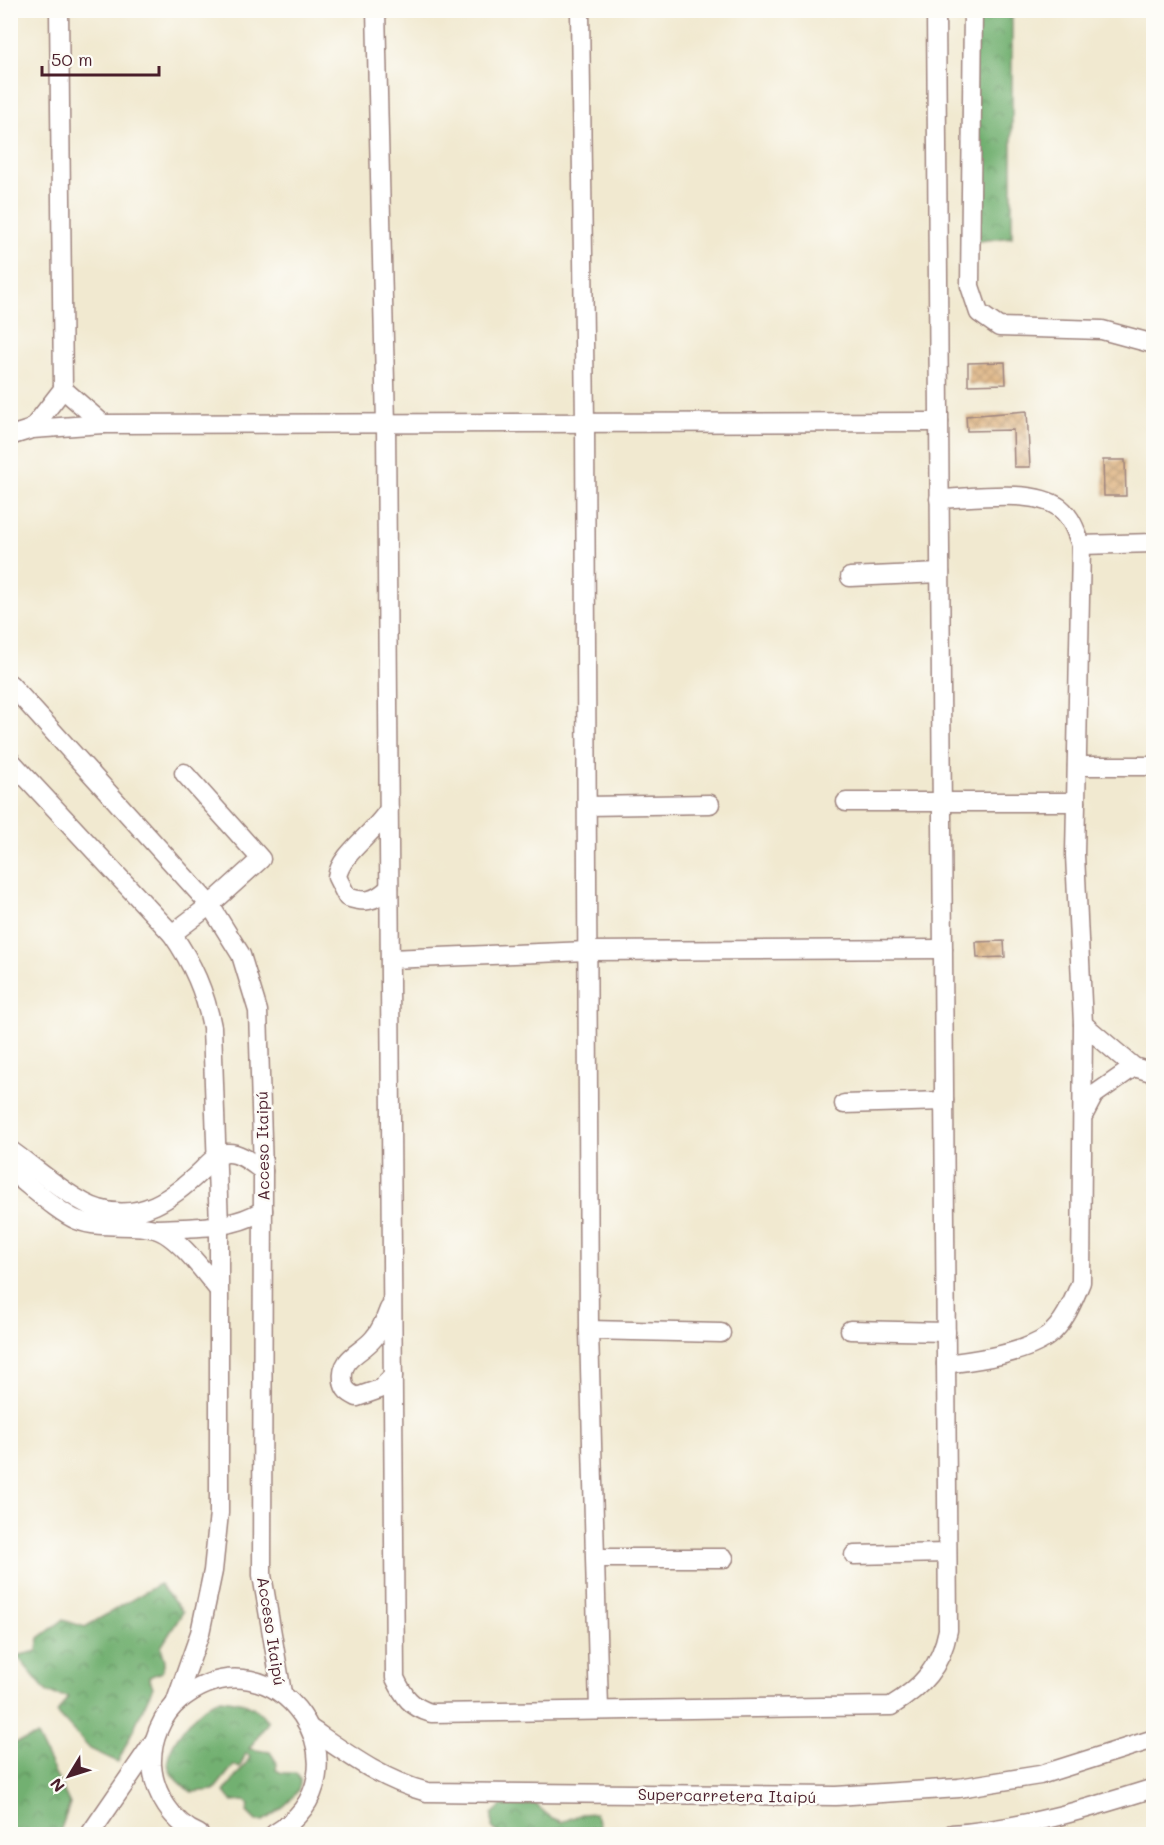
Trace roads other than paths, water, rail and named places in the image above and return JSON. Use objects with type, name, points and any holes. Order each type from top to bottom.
[{"type":"street","points":[[32,429],[63,389],[59,10]]},
{"type":"street","points":[[376,10],[386,424],[395,1678],[402,1694],[417,1709],[431,1713],[891,1706],[918,1688],[937,1665],[943,1653],[948,1630],[936,10]]},
{"type":"street","points":[[580,10],[585,423],[589,1330],[599,1710]]},
{"type":"street","points":[[973,10],[970,286],[979,313],[999,327],[1102,330],[1154,344]]},
{"type":"street","points":[[63,389],[103,424]]},
{"type":"street","points":[[10,436],[32,429],[103,424],[939,422]]},
{"type":"street","points":[[939,499],[1015,496],[1042,499],[1060,508],[1074,524],[1081,544],[1075,855],[1083,1023],[1081,1281],[1066,1314],[1048,1336],[1029,1346],[982,1359],[946,1364]]},
{"type":"street","points":[[1081,544],[1154,543]]},
{"type":"street","points":[[850,578],[940,573]]},
{"type":"street","name":"Acceso Itaipú","points":[[10,684],[210,905],[241,955],[258,1011],[263,1171],[262,1575],[282,1693]]},
{"type":"street","points":[[10,760],[172,934],[188,958],[206,995],[210,1016],[219,1226],[219,1513],[213,1571],[200,1633],[175,1704]]},
{"type":"street","points":[[1077,766],[1154,766]]},
{"type":"street","points":[[172,934],[210,905],[261,859],[184,773]]},
{"type":"street","points":[[846,802],[1076,802]]},
{"type":"street","points":[[587,806],[710,804]]},
{"type":"street","points":[[389,809],[379,825],[343,861],[337,877],[347,897],[364,903],[379,898],[389,888]]},
{"type":"street","points":[[390,959],[588,951],[943,950]]},
{"type":"street","points":[[1083,1023],[1134,1067],[1154,1073]]},
{"type":"street","points":[[1083,1116],[1094,1095],[1134,1067]]},
{"type":"street","points":[[844,1104],[944,1101]]},
{"type":"street","points":[[10,1150],[98,1209],[124,1213],[152,1208],[169,1199],[216,1156],[226,1153],[237,1154],[263,1171]]},
{"type":"street","points":[[10,1171],[75,1219],[95,1225],[156,1229],[219,1226],[254,1216],[263,1210]]},
{"type":"street","points":[[156,1229],[173,1240],[196,1262],[218,1289]]},
{"type":"street","points":[[392,1302],[373,1340],[347,1360],[342,1371],[343,1385],[349,1393],[357,1397],[380,1389],[393,1376]]},
{"type":"street","points":[[589,1330],[721,1333]]},
{"type":"street","points":[[850,1330],[946,1332]]},
{"type":"street","points":[[854,1555],[947,1553]]},
{"type":"street","points":[[596,1558],[724,1558]]},
{"type":"street","name":"Supercarretera Itaipú","points":[[199,1834],[190,1830],[171,1813],[158,1791],[152,1766],[155,1740],[163,1721],[175,1704],[193,1689],[215,1681],[238,1678],[261,1683],[282,1693],[299,1709],[311,1728],[318,1752],[317,1776],[309,1799],[295,1819],[274,1834]]},
{"type":"street","name":"Supercarretera Itaipú","points":[[311,1728],[358,1762],[399,1785],[427,1792],[836,1796],[959,1788],[1040,1775],[1154,1739]]},
{"type":"street","points":[[90,1834],[155,1740]]},
{"type":"street","points":[[952,1834],[982,1832],[1059,1818],[1154,1788]]}]
